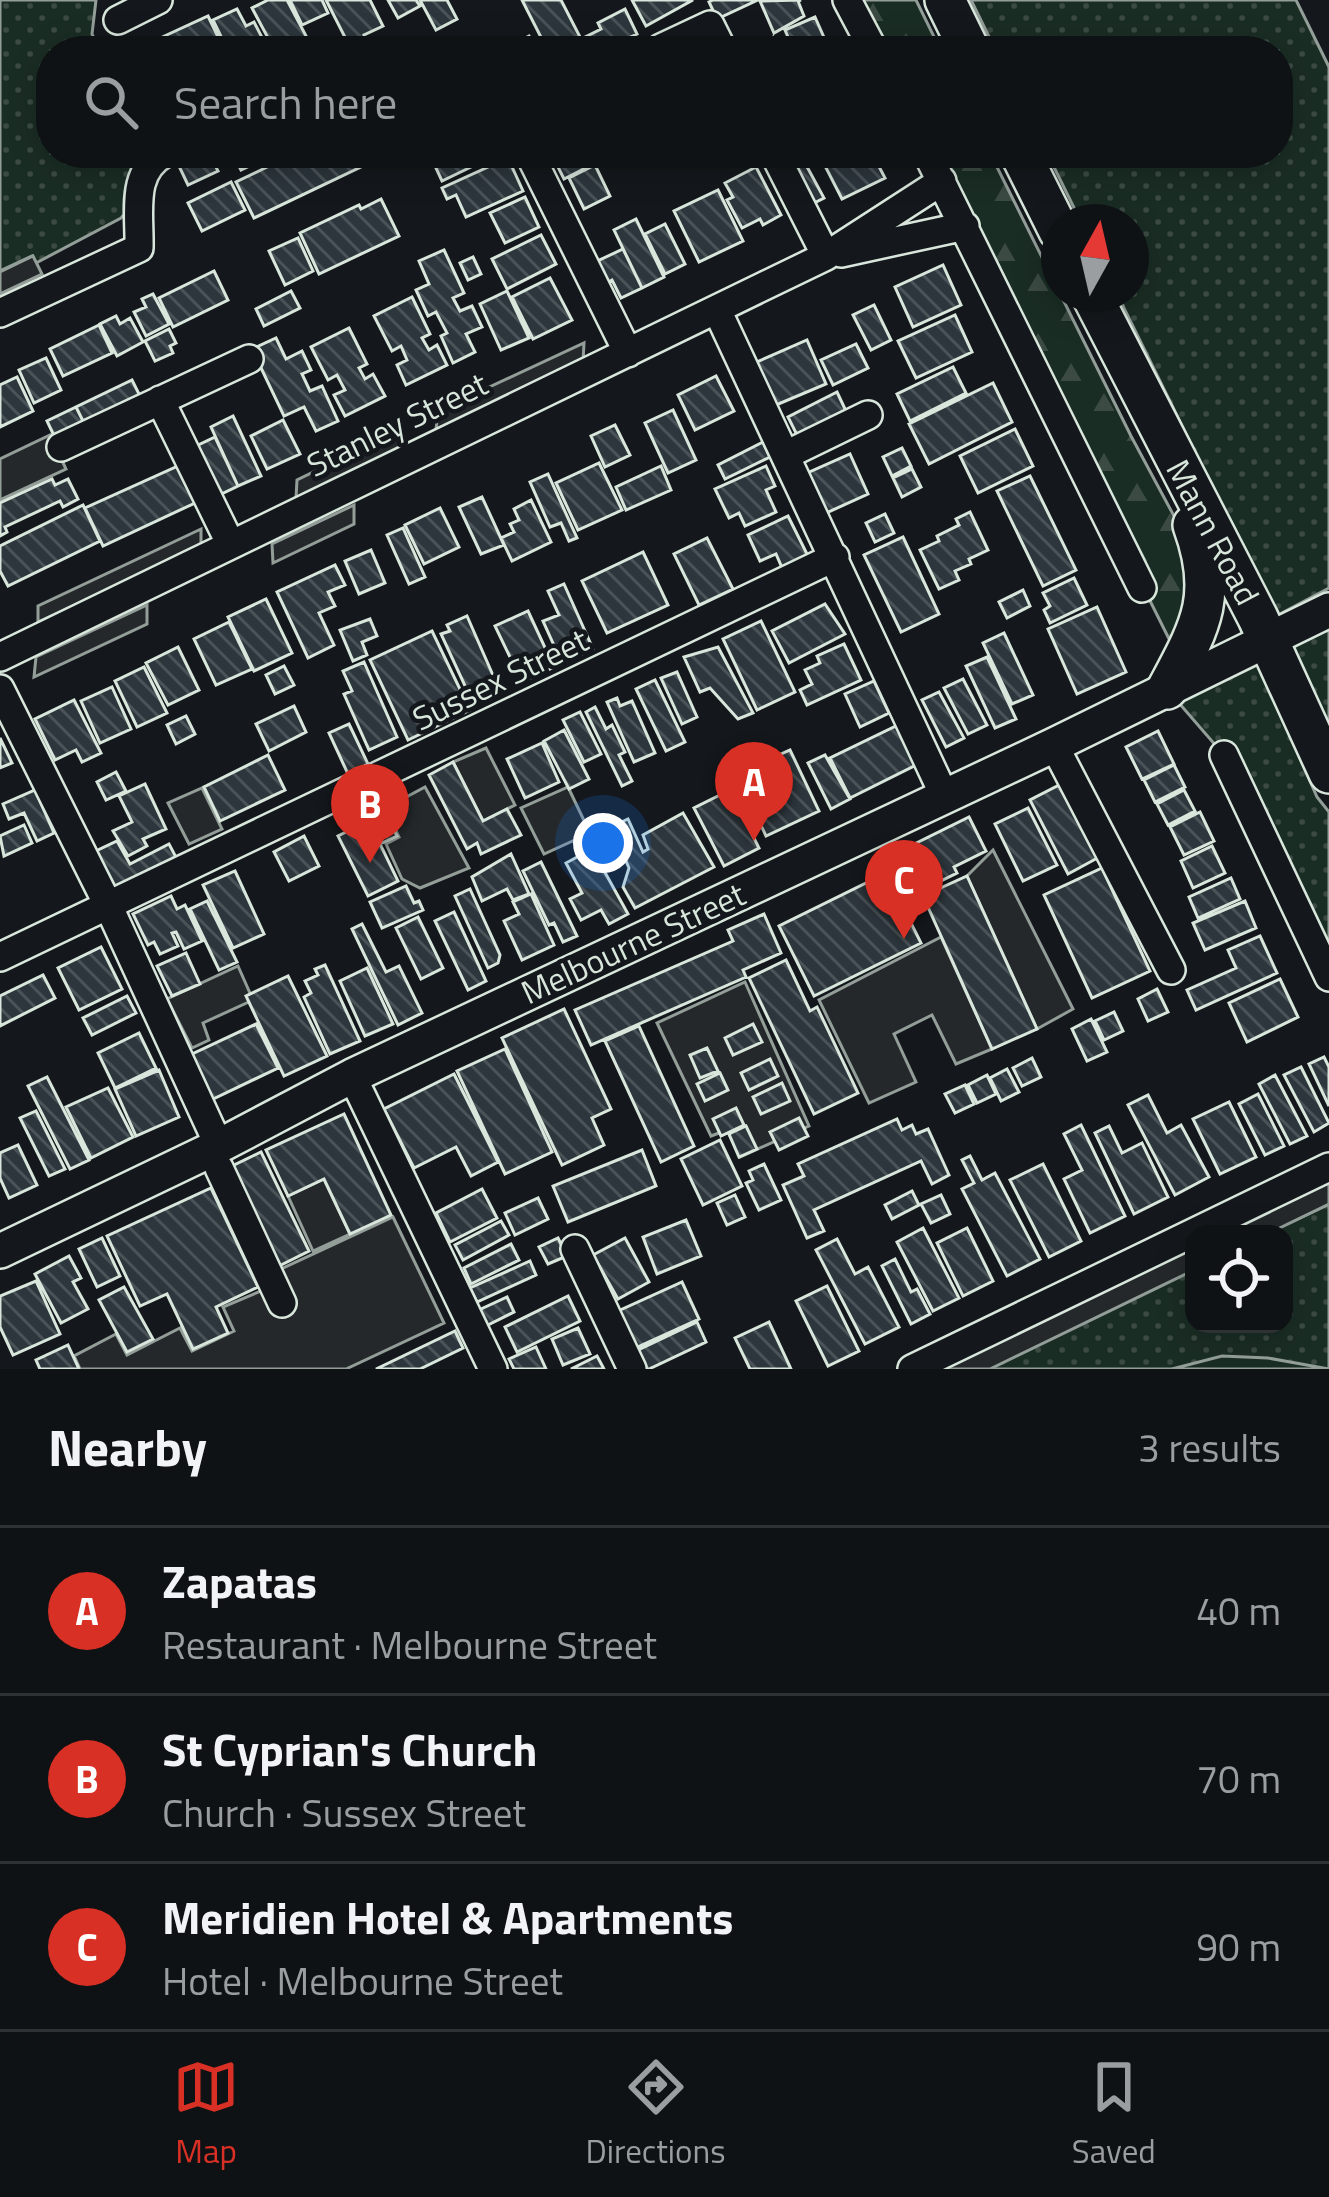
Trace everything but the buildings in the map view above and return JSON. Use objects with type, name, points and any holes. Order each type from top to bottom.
[{"type":"highway","points":[[946,0],[963,36]]},
{"type":"highway","points":[[1028,168],[1046,204]]},
{"type":"highway","name":"Mann Road","points":[[1100,312],[1268,639],[1329,773]]},
{"type":"highway","points":[[1156,422],[1206,560],[1207,595],[1199,630],[1167,689]]},
{"type":"main road","name":"Melbourne Street","points":[[0,1251],[219,1157],[352,1076],[1329,610]]},
{"type":"street","points":[[118,20],[158,0]]},
{"type":"street","points":[[847,0],[866,36]]},
{"type":"street","points":[[687,36],[710,25],[716,36]]},
{"type":"street","points":[[0,313],[139,248],[141,174],[146,168]]},
{"type":"street","points":[[536,168],[628,353]]},
{"type":"street","points":[[782,168],[826,256]]},
{"type":"street","points":[[935,168],[1142,588]]},
{"type":"street","name":"Stanley Street","points":[[0,658],[826,256],[942,181]]},
{"type":"street","name":"Stanley Street","points":[[826,256],[965,226]]},
{"type":"street","points":[[716,310],[944,795]]},
{"type":"street","points":[[62,447],[249,359]]},
{"type":"street","points":[[160,400],[230,543]]},
{"type":"street","points":[[786,454],[868,415]]},
{"type":"street","name":"Sussex Street","points":[[0,958],[835,557]]},
{"type":"street","points":[[0,689],[108,905],[282,1303]]},
{"type":"street","points":[[1054,745],[1171,970]]},
{"type":"street","points":[[1224,755],[1329,976]]},
{"type":"street","points":[[352,1076],[493,1369]]},
{"type":"street","points":[[912,1369],[1329,1167]]},
{"type":"street","points":[[575,1249],[632,1369]]},
{"type":"green space","points":[[0,0],[96,0],[93,36],[36,36],[36,168],[141,168],[129,209],[121,218],[36,263],[32,256],[0,271]]},
{"type":"green space","points":[[847,0],[916,0],[934,36],[866,36]]},
{"type":"green space","points":[[971,0],[1296,0],[1329,67],[1329,588],[1276,616],[1126,312],[1149,312],[1149,204],[1072,204],[1054,168],[1293,168],[1293,36],[989,36]]},
{"type":"green space","points":[[934,168],[997,168],[1041,255],[1041,312],[1069,312],[1196,557],[1181,663]]},
{"type":"green space","points":[[1329,617],[1329,733],[1284,641]]},
{"type":"green space","points":[[1254,653],[1317,797],[1329,812],[1329,955],[1224,755],[1172,695]]},
{"type":"green space","points":[[1329,1204],[1329,1369],[987,1369],[1185,1273],[1185,1333],[1293,1333],[1293,1225],[1285,1225]]},
{"type":"green space","points":[[1222,1356],[1268,1358],[1329,1369],[1172,1369]]},
{"type":"shaded area","points":[[33,256],[42,274],[0,294],[0,272]]},
{"type":"shaded area","points":[[584,343],[583,362],[436,430],[438,411]]},
{"type":"shaded area","points":[[402,429],[402,447],[296,498],[297,480]]},
{"type":"shaded area","points":[[50,435],[66,469],[0,500],[0,459]]},
{"type":"shaded area","points":[[354,505],[354,524],[273,563],[272,544]]},
{"type":"shaded area","points":[[201,529],[201,547],[38,622],[38,606]]},
{"type":"shaded area","points":[[147,605],[147,624],[34,677],[36,657]]},
{"type":"shaded area","points":[[486,748],[515,805],[483,821],[453,762]]},
{"type":"shaded area","points":[[425,787],[469,868],[420,888],[402,879],[386,844],[399,837],[386,808]]},
{"type":"shaded area","points":[[568,787],[590,833],[544,854],[521,808]]},
{"type":"shaded area","points":[[202,788],[222,829],[189,844],[168,803]]},
{"type":"shaded area","points":[[993,850],[1073,1009],[1037,1029],[967,876]]},
{"type":"shaded area","points":[[941,937],[992,1049],[956,1064],[932,1015],[894,1034],[916,1082],[869,1103],[819,1000]]},
{"type":"shaded area","points":[[238,966],[253,1000],[203,1023],[209,1040],[192,1048],[167,999]]},
{"type":"shaded area","points":[[745,982],[809,1126],[740,1157],[727,1130],[711,1136],[657,1023]]},
{"type":"shaded area","points":[[1329,1173],[1329,1204],[1286,1225],[1209,1225],[1314,1174]]},
{"type":"shaded area","points":[[324,1179],[350,1234],[313,1251],[288,1196]]},
{"type":"shaded area","points":[[393,1217],[444,1323],[346,1369],[80,1369],[74,1356],[116,1334],[127,1355],[180,1328],[192,1351],[234,1331],[223,1307],[273,1286],[268,1275]]},
{"type":"shaded area","points":[[1185,1237],[1185,1274],[990,1369],[912,1369]]},
{"type":"place","name":"Zapatas","points":[[754,841]]},
{"type":"place","name":"St Cyprian's Church","points":[[370,863]]},
{"type":"place","name":"Meridien Hotel & Apartments","points":[[904,939]]}]
